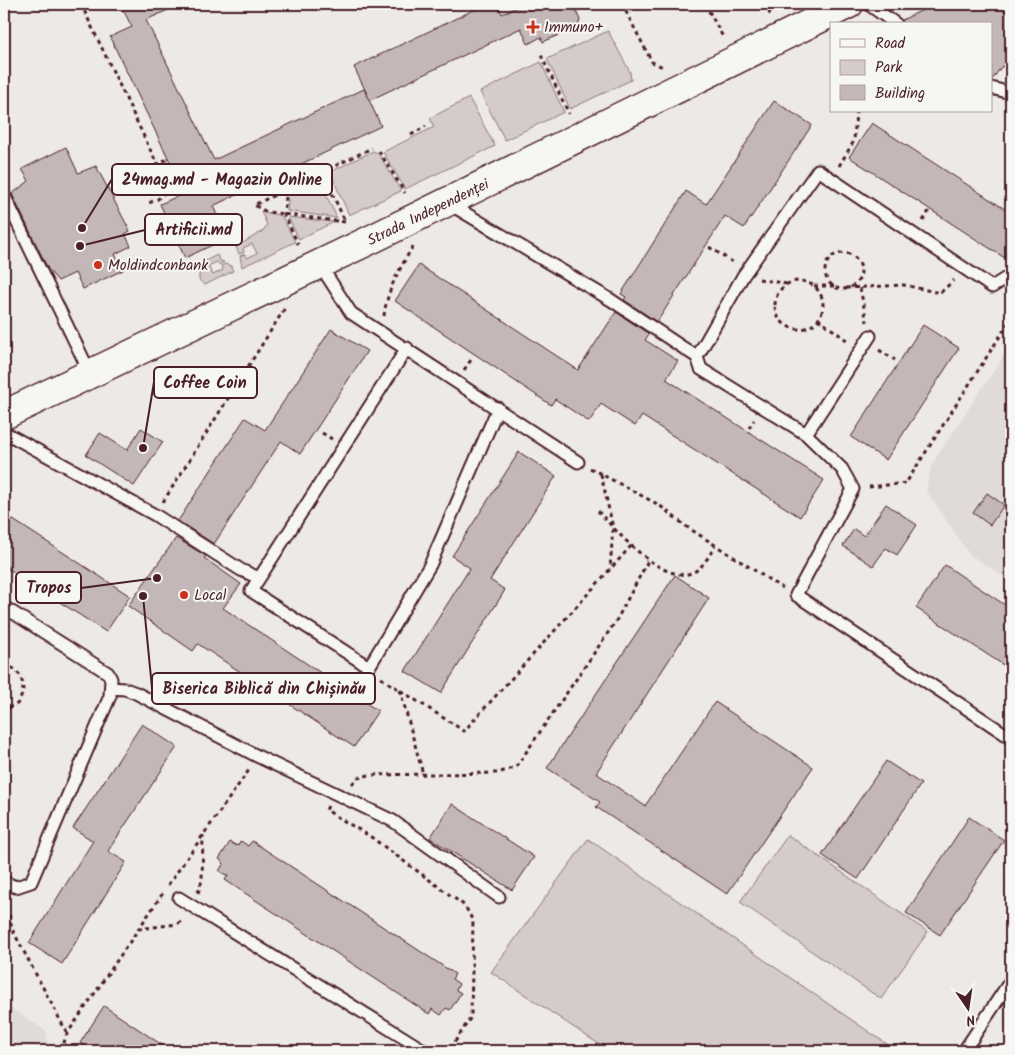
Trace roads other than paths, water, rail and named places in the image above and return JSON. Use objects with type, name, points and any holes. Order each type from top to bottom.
[{"type":"main road","name":"Strada Independenței","points":[[4,415],[320,265],[849,4]]},
{"type":"lane","points":[[868,4],[893,22]]},
{"type":"lane","points":[[992,88],[1011,92]]},
{"type":"lane","points":[[697,357],[745,273],[818,170],[992,287],[1011,275]]},
{"type":"lane","points":[[4,195],[90,374]]},
{"type":"lane","points":[[447,202],[611,300],[697,357],[701,369],[806,434],[842,469],[853,489],[796,595],[1011,738]]},
{"type":"lane","points":[[320,265],[351,313],[578,462]]},
{"type":"lane","points":[[806,434],[870,336]]},
{"type":"lane","points":[[407,348],[251,591],[369,667],[430,565],[498,408]]},
{"type":"lane","points":[[4,432],[155,515],[241,570],[259,578]]},
{"type":"lane","points":[[4,607],[108,673],[111,688],[110,696],[31,882],[26,886],[9,884]]},
{"type":"lane","points":[[111,688],[136,692],[259,757],[393,821],[499,897]]},
{"type":"lane","points":[[179,898],[425,1051]]},
{"type":"lane","points":[[964,1051],[1011,980]]},
{"type":"place","name":"Immuno+","points":[[533,27]]},
{"type":"place","name":"24mag.md - Magazin Online","points":[[82,228]]},
{"type":"place","name":"Artificii.md","points":[[80,246]]},
{"type":"place","name":"Moldindconbank","points":[[98,265]]},
{"type":"place","name":"Coffee Coin","points":[[143,448]]},
{"type":"place","name":"Tropos","points":[[157,578]]},
{"type":"place","name":"Local","points":[[184,595]]},
{"type":"place","name":"Biserica Biblică din Chișinău","points":[[143,596]]}]
